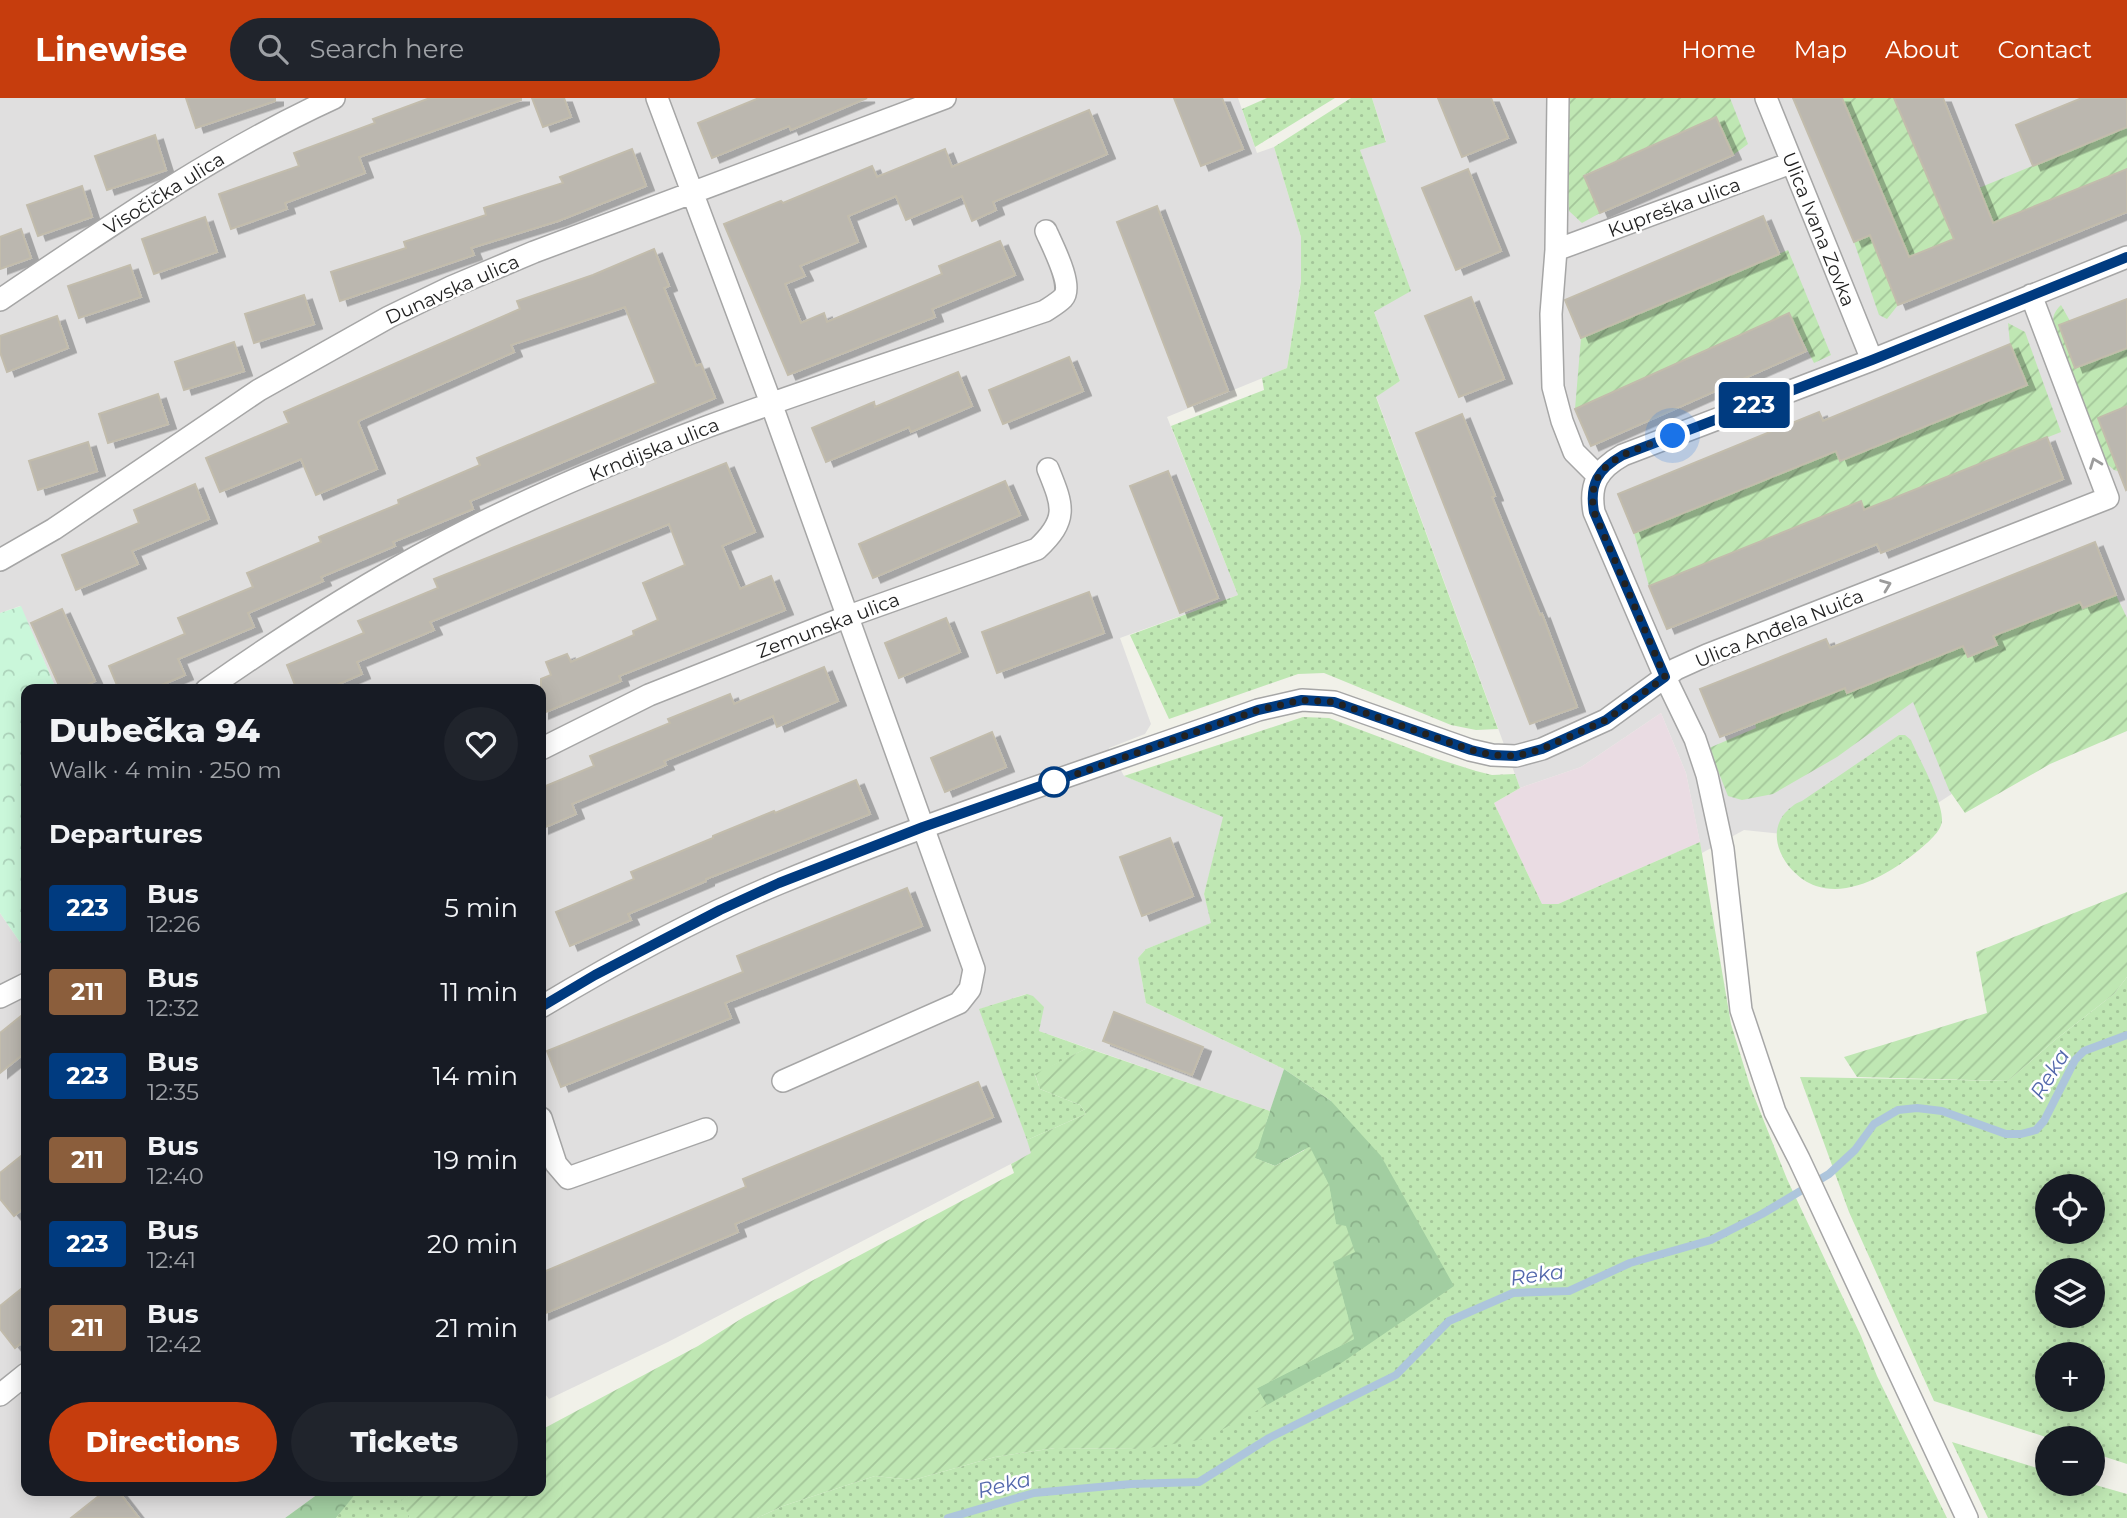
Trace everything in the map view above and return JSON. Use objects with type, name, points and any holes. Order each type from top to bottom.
[{"type":"street","name":"Visočička ulica","points":[[0,299],[115,223],[253,138],[334,98]]},
{"type":"street","points":[[657,98],[771,403],[974,969],[970,989],[959,1003],[783,1081]]},
{"type":"street","name":"Dunavska ulica","points":[[0,560],[54,529],[259,390],[389,317],[534,252],[945,98]]},
{"type":"street","points":[[1558,98],[1556,250],[1551,314],[1553,387],[1574,452],[1598,476]]},
{"type":"street","name":"Ulica Ivana Zovka","points":[[1766,98],[1872,360]]},
{"type":"street","name":"Kupreška ulica","points":[[1556,250],[1791,163]]},
{"type":"street","name":"Krndijska ulica","points":[[215,684],[344,599],[470,528],[571,482],[771,403],[1045,311],[1064,297],[1068,289],[1046,231]]},
{"type":"street","points":[[1967,1518],[1775,1112],[1741,1010],[1720,827],[1695,739],[1665,677],[1594,512],[1593,487],[1608,463],[1623,455],[1872,360],[2127,257]]},
{"type":"street","name":"Ulica Anđela Nuića","points":[[546,1004],[595,975],[720,910],[779,883],[923,827],[1258,710],[1302,700],[1334,702],[1492,755],[1516,756],[1542,749],[1606,720],[1665,677],[1707,655],[2118,495],[2031,295]]},
{"type":"street","name":"Zemunska ulica","points":[[546,746],[649,695],[846,617],[1037,550],[1051,536],[1059,517],[1060,500],[1048,469]]},
{"type":"street","points":[[0,997],[21,986]]},
{"type":"street","points":[[546,1133],[556,1164],[568,1178],[706,1129]]},
{"type":"street","points":[[0,1395],[21,1378]]},
{"type":"shaded area","points":[[0,98],[1238,98],[1257,153],[1274,147],[1301,237],[1301,280],[1287,368],[1167,417],[1238,595],[1120,638],[1151,724],[1145,734],[1109,748],[1124,776],[1224,816],[1204,894],[1212,923],[1146,949],[1138,958],[1146,1003],[1284,1069],[1270,1111],[1039,1031],[1026,994],[980,1009],[1032,1153],[668,1342],[549,1399],[546,1395],[546,684],[54,684],[20,606],[0,613]]},
{"type":"shaded area","points":[[1372,98],[2127,98],[2127,703],[1961,788],[1893,832],[1782,834],[1744,830],[1702,853],[1686,773],[1661,713],[1581,767],[1520,788],[1376,396],[1400,381],[1374,312],[1360,150],[1386,141]]},
{"type":"shaded area","points":[[1661,713],[1686,773],[1700,842],[1558,904],[1542,904],[1494,803],[1520,788],[1581,767]]},
{"type":"shaded area","points":[[0,913],[21,944],[21,1496],[315,1496],[285,1518],[0,1518]]},
{"type":"green space","points":[[1267,98],[1335,98],[1255,147],[1242,109]]},
{"type":"green space","points":[[1351,98],[1372,98],[1386,142],[1360,150],[1411,291],[1374,312],[1400,381],[1376,397],[1498,729],[1476,730],[1451,725],[1324,673],[1298,674],[1169,719],[1130,635],[1238,595],[1171,426],[1264,390],[1262,378],[1287,368],[1301,281],[1301,237],[1274,147]]},
{"type":"green space","points":[[1570,98],[1730,98],[1748,144],[1733,155],[1716,117],[1584,175],[1600,213],[1582,223],[1569,211],[1566,167]]},
{"type":"green space","points":[[1842,98],[1894,98],[1940,204],[2127,127],[2127,169],[1883,267],[1898,305],[1887,319],[1879,315],[1854,242],[1895,224]]},
{"type":"green space","points":[[1788,250],[1831,355],[1814,363],[1789,314],[1575,409],[1581,338]]},
{"type":"green space","points":[[2061,305],[2070,321],[2059,326],[2076,368],[2127,348],[2127,406],[2098,418],[2121,472],[2106,463],[2056,334],[2053,318]]},
{"type":"green space","points":[[2008,323],[2025,332],[2061,432],[1864,510],[1860,501],[1649,586],[1634,533],[1836,451],[1841,461],[2026,385],[2010,344]]},
{"type":"green space","points":[[2116,595],[2127,618],[2127,731],[2050,764],[1965,813],[1949,790],[1913,702],[1837,757],[1773,794],[1742,800],[1728,796],[1709,748],[1756,728],[1755,723],[1845,687],[1848,692],[1963,646],[1968,657],[1996,646],[1993,636],[2080,601],[2083,608]]},
{"type":"green space","points":[[21,606],[54,684],[21,684],[21,944],[0,913],[0,613]]},
{"type":"green space","points":[[1303,717],[1329,718],[1476,771],[1492,775],[1515,774],[1520,788],[1494,803],[1542,904],[1558,904],[1700,842],[1731,1024],[1750,1086],[1787,1179],[1877,1376],[1947,1518],[757,1518],[783,1506],[875,1476],[913,1480],[995,1457],[1055,1448],[1142,1449],[1331,1101],[1284,1069],[1146,1003],[1138,958],[1146,949],[1211,923],[1204,894],[1223,817],[1124,776]]},
{"type":"green space","points":[[1899,735],[1905,735],[1911,740],[1930,780],[1941,813],[1939,829],[1930,841],[1909,858],[1871,880],[1830,889],[1806,881],[1789,866],[1778,845],[1779,823],[1785,813]]},
{"type":"green space","points":[[2127,892],[2127,977],[2114,994],[2008,1081],[1857,1077],[1844,1057],[1987,1013],[1976,952]]},
{"type":"green space","points":[[2127,977],[2127,1464],[2105,1457],[2105,1426],[2035,1426],[2035,1433],[1934,1401],[1849,1212],[1800,1077],[2008,1081],[2114,994]]},
{"type":"green space","points":[[1027,994],[1044,1007],[1039,1031],[1087,1048],[1035,1075],[1040,1089],[1080,1105],[1086,1114],[1027,1140],[979,1009]]},
{"type":"green space","points":[[1087,1048],[1270,1111],[1255,1158],[1275,1166],[1310,1147],[1329,1185],[1336,1224],[1346,1226],[1355,1252],[1333,1262],[1354,1339],[1257,1388],[1267,1405],[1205,1439],[1142,1449],[1055,1448],[995,1457],[913,1480],[875,1476],[783,1506],[757,1518],[410,1518],[401,1500],[409,1496],[546,1496],[546,1427],[698,1346],[744,1317],[1014,1173],[1011,1164],[1031,1153],[1027,1140],[1086,1114],[1080,1105],[1040,1089],[1035,1074]]},
{"type":"green space","points":[[1284,1069],[1331,1101],[1381,1156],[1454,1286],[1334,1368],[1267,1405],[1256,1389],[1354,1339],[1333,1261],[1336,1224],[1329,1185],[1309,1147],[1275,1166],[1254,1158]]},
{"type":"green space","points":[[1952,1442],[2035,1467],[2035,1496],[2105,1496],[2105,1488],[2127,1494],[2127,1518],[1988,1518]]},
{"type":"green space","points":[[315,1496],[354,1496],[336,1518],[285,1518]]},
{"type":"green space","points":[[352,1496],[410,1496],[402,1500],[410,1518],[336,1518]]},
{"type":"building","points":[[186,98],[275,98],[275,101],[196,128]]},
{"type":"building","points":[[430,98],[521,100],[359,157],[365,173],[285,203],[287,209],[231,229],[219,194],[299,166],[294,153],[375,123],[373,119]]},
{"type":"building","points":[[532,98],[564,98],[571,117],[543,127]]},
{"type":"building","points":[[759,98],[867,98],[791,130],[789,126],[712,158],[698,123]]},
{"type":"building","points":[[1174,98],[1222,98],[1243,149],[1201,166]]},
{"type":"building","points":[[1438,98],[1491,98],[1508,138],[1462,157]]},
{"type":"building","points":[[1793,98],[1842,98],[1909,257],[1954,239],[1894,98],[1943,98],[1993,223],[2127,169],[2127,212],[1898,305],[1870,235],[1854,242]]},
{"type":"building","points":[[2082,98],[2127,98],[2127,127],[2033,166],[2016,125]]},
{"type":"building","points":[[1089,110],[1107,154],[993,202],[996,210],[972,221],[962,196],[906,220],[896,196],[848,216],[858,242],[800,266],[805,276],[785,284],[801,323],[824,313],[827,322],[942,274],[939,266],[1000,241],[1015,275],[932,309],[935,317],[788,375],[724,224],[872,166],[877,177],[945,149],[952,167]]},
{"type":"building","points":[[1716,117],[1733,155],[1600,213],[1584,176]]},
{"type":"building","points":[[155,135],[166,170],[107,190],[95,156]]},
{"type":"building","points":[[632,149],[646,186],[558,221],[471,248],[474,255],[340,301],[331,272],[406,248],[404,242],[486,215],[484,208],[563,183],[560,177]]},
{"type":"building","points":[[1468,169],[1501,251],[1456,270],[1422,188]]},
{"type":"building","points":[[82,186],[92,217],[38,236],[27,205]]},
{"type":"building","points":[[1157,206],[1228,391],[1188,407],[1117,222]]},
{"type":"building","points":[[1763,216],[1779,254],[1581,338],[1565,300]]},
{"type":"building","points":[[205,217],[217,252],[154,274],[142,239]]},
{"type":"building","points":[[21,229],[31,258],[0,269],[0,237]]},
{"type":"building","points":[[654,249],[669,286],[664,288],[696,366],[701,364],[715,398],[470,501],[473,509],[393,542],[395,546],[321,577],[323,581],[248,613],[254,627],[178,659],[185,675],[164,684],[116,684],[109,666],[185,634],[178,618],[253,587],[247,573],[321,542],[319,537],[399,504],[398,500],[480,465],[477,458],[656,383],[625,307],[511,345],[514,352],[360,420],[358,422],[377,469],[316,495],[301,459],[220,492],[206,458],[289,423],[284,412],[520,309],[517,301],[593,275]]},
{"type":"building","points":[[130,265],[141,297],[79,318],[68,286]]},
{"type":"building","points":[[304,295],[314,324],[254,343],[245,314]]},
{"type":"building","points":[[1471,297],[1504,379],[1459,397],[1425,316]]},
{"type":"building","points":[[2127,299],[2127,348],[2075,368],[2059,325]]},
{"type":"building","points":[[1789,313],[1806,351],[1591,446],[1575,409]]},
{"type":"building","points":[[57,316],[68,348],[7,372],[0,352],[0,336]]},
{"type":"building","points":[[234,342],[244,371],[184,390],[175,362]]},
{"type":"building","points":[[2010,344],[2027,385],[1840,461],[1836,451],[1634,533],[1618,494],[1819,412],[1823,421]]},
{"type":"building","points":[[1069,357],[1083,391],[1003,424],[989,390]]},
{"type":"building","points":[[958,372],[972,406],[911,432],[909,427],[826,462],[812,428],[874,402],[875,407]]},
{"type":"building","points":[[158,394],[168,424],[108,443],[99,414]]},
{"type":"building","points":[[2127,406],[2127,489],[2126,490],[2098,418]]},
{"type":"building","points":[[1462,414],[1495,496],[1492,497],[1540,615],[1542,614],[1577,707],[1530,724],[1416,433]]},
{"type":"building","points":[[2047,437],[2063,479],[1881,553],[1877,544],[1667,629],[1649,586],[1861,501],[1864,510]]},
{"type":"building","points":[[88,442],[97,471],[38,490],[29,461]]},
{"type":"building","points":[[726,463],[755,532],[722,546],[740,589],[771,576],[785,610],[619,676],[621,681],[546,712],[546,684],[541,684],[541,679],[551,675],[546,662],[567,654],[571,662],[634,635],[633,631],[658,620],[643,583],[685,565],[669,524],[430,622],[434,630],[357,662],[362,674],[339,684],[295,684],[287,665],[364,633],[358,621],[438,588],[434,579]]},
{"type":"building","points":[[1168,471],[1218,598],[1180,613],[1130,486]]},
{"type":"building","points":[[1005,481],[1020,515],[873,578],[859,544]]},
{"type":"building","points":[[195,484],[209,519],[132,551],[138,564],[76,590],[62,555],[139,523],[134,510]]},
{"type":"building","points":[[2095,542],[2116,595],[2083,608],[2080,602],[1993,636],[1997,645],[1968,657],[1963,646],[1847,693],[1845,688],[1720,737],[1700,689],[1826,639],[1830,648]]},
{"type":"building","points":[[1089,592],[1104,633],[997,673],[982,632]]},
{"type":"building","points":[[62,609],[95,681],[89,684],[58,684],[31,623]]},
{"type":"building","points":[[946,618],[960,652],[899,678],[885,643]]},
{"type":"building","points":[[824,667],[838,701],[777,727],[773,716],[664,761],[666,765],[572,804],[576,814],[546,827],[546,786],[594,766],[590,756],[670,723],[668,719],[730,694],[734,704]]},
{"type":"building","points":[[992,732],[1006,767],[945,792],[931,758]]},
{"type":"building","points":[[856,780],[870,814],[706,879],[628,914],[631,920],[570,946],[556,912],[634,879],[631,872],[774,811],[775,813]]},
{"type":"building","points":[[1170,838],[1193,896],[1142,916],[1120,857]]},
{"type":"building","points":[[907,888],[922,926],[725,1003],[731,1018],[561,1087],[547,1051],[743,972],[737,956]]},
{"type":"building","points":[[1114,1012],[1203,1047],[1192,1075],[1103,1041]]},
{"type":"building","points":[[21,1016],[21,1056],[0,1073],[0,1033]]},
{"type":"building","points":[[978,1082],[993,1117],[735,1224],[738,1232],[546,1313],[546,1271],[746,1187],[743,1179]]},
{"type":"building","points":[[21,1156],[21,1210],[14,1216],[0,1199],[0,1173]]},
{"type":"building","points":[[21,1289],[21,1343],[15,1348],[0,1329],[0,1306]]},
{"type":"building","points":[[99,1496],[122,1496],[139,1518],[71,1518]]},
{"type":"waterway","name":"Reka","points":[[948,1518],[1034,1493],[1131,1484],[1199,1482],[1269,1438],[1396,1375],[1449,1321],[1513,1293],[1569,1291],[1630,1263],[1711,1240],[1762,1214],[1829,1174],[1855,1150],[1874,1124],[1898,1110],[1917,1108],[1942,1111],[2006,1134],[2036,1130],[2044,1121],[2075,1060],[2084,1051],[2127,1035]]},
{"type":"bus line","name":"223","points":[[546,1004],[595,975],[720,910],[779,883],[923,827],[1258,710],[1302,700],[1334,702],[1449,743],[1492,755],[1516,756],[1584,732],[1623,709],[1665,677],[1594,512],[1593,487],[1608,463],[2127,257]]},
{"type":"route","points":[[1054,782],[1258,710],[1302,700],[1334,702],[1449,743],[1492,755],[1516,756],[1542,749],[1606,720],[1665,677],[1594,512],[1593,487],[1608,463],[1673,436]]}]
